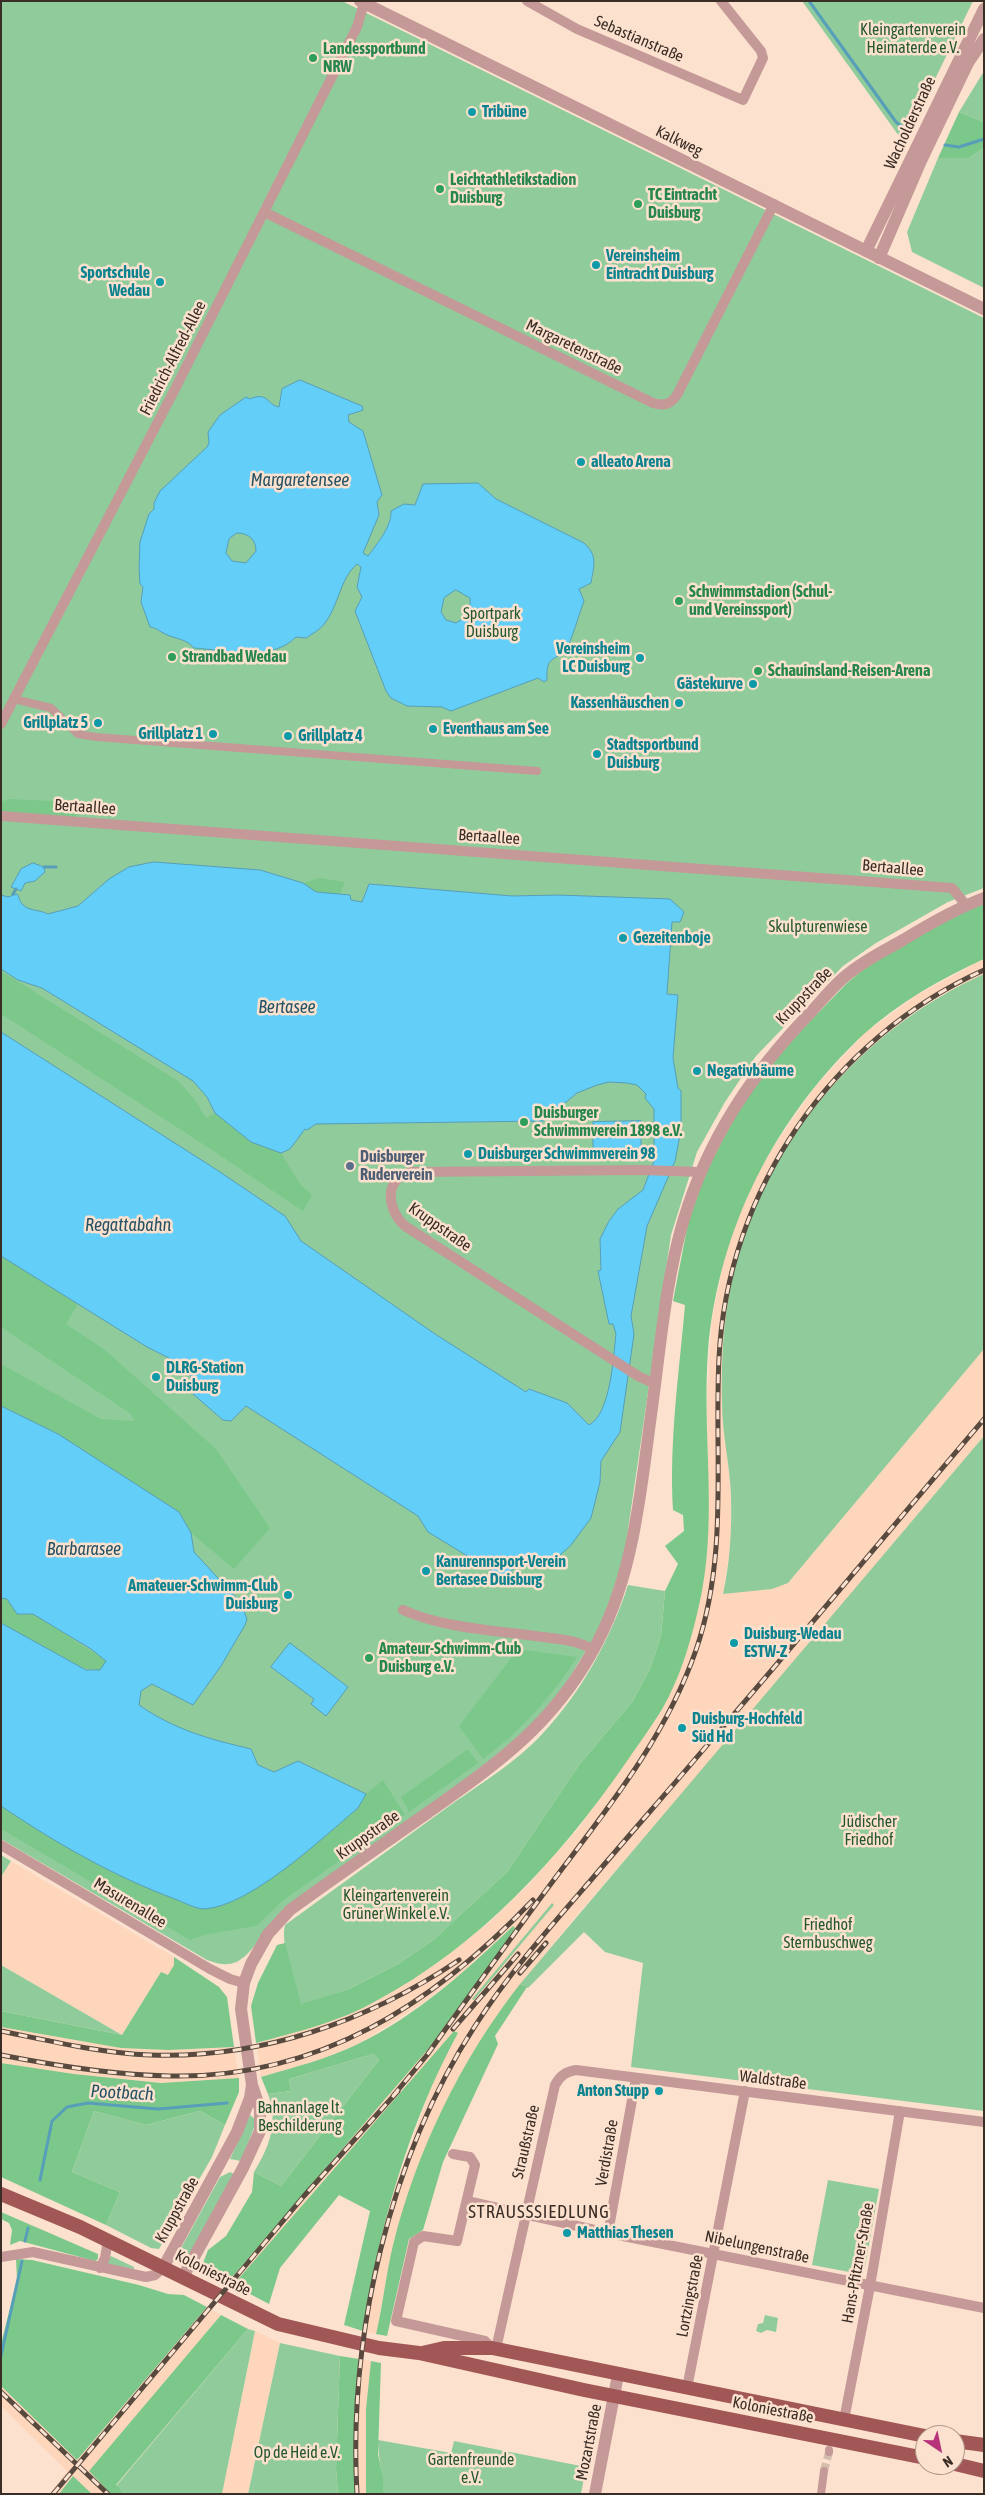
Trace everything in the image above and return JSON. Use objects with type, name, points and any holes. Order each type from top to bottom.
[{"type":"main road","name":"Koloniestraße","points":[[1,2194],[108,2240],[278,2324],[370,2346],[419,2353],[614,2396],[915,2456]]},
{"type":"main road","name":"Koloniestraße","points":[[419,2353],[444,2348],[494,2349],[915,2434]]},
{"type":"main road","points":[[965,2442],[984,2445]]},
{"type":"main road","points":[[965,2466],[984,2471]]},
{"type":"street","name":"Sebastianstraße","points":[[526,1],[577,29],[743,100],[763,58],[761,51],[720,1]]},
{"type":"street","name":"Kalkweg","points":[[363,2],[984,309]]},
{"type":"street","name":"Friedrich-Alfred-Allee","points":[[1,724],[175,389],[357,27],[363,2]]},
{"type":"street","name":"Wacholderstraße","points":[[866,251],[984,9]]},
{"type":"street","name":"Wacholderstraße","points":[[879,258],[897,212],[968,62],[984,39]]},
{"type":"street","name":"Margaretenstraße","points":[[264,212],[652,403],[666,405],[673,402],[774,204]]},
{"type":"street","points":[[14,699],[51,708],[78,734],[96,737],[537,771]]},
{"type":"street","name":"Bertaallee","points":[[1,816],[952,888],[966,904]]},
{"type":"street","name":"Kruppstraße","points":[[183,2277],[243,2168],[260,2131],[260,2109],[252,2085],[241,2009],[244,1983],[251,1964],[268,1934],[290,1910],[508,1754],[553,1710],[575,1682],[594,1650],[611,1613],[626,1567],[636,1521],[674,1259],[683,1222],[701,1172],[732,1110],[751,1080],[773,1052],[843,978],[868,960],[966,904],[984,898]]},
{"type":"street","name":"Kruppstraße","points":[[655,1384],[634,1373],[406,1226],[394,1214],[390,1198],[397,1180],[403,1174],[411,1172],[676,1170],[701,1172]]},
{"type":"street","points":[[403,1610],[419,1617],[485,1629],[575,1640],[594,1650]]},
{"type":"street","name":"Masurenallee","points":[[1,1845],[210,1969],[230,1979],[244,1983]]},
{"type":"street","name":"Waldstraße","points":[[560,2077],[566,2072],[576,2070],[984,2122]]},
{"type":"street","name":"Straußstraße","points":[[494,2349],[555,2085],[560,2077]]},
{"type":"street","name":"Verdistraße","points":[[608,2233],[636,2078]]},
{"type":"street","name":"Kruppstraße","points":[[164,2268],[237,2132],[250,2098],[252,2085]]},
{"type":"street","name":"Lortzingstraße","points":[[687,2388],[744,2091]]},
{"type":"street","name":"Hans-Pfitzner-Straße","points":[[844,2420],[870,2286],[900,2111]]},
{"type":"street","points":[[454,2154],[470,2157],[475,2165],[467,2201],[525,2214]]},
{"type":"street","name":"Koloniestraße","points":[[467,2201],[457,2241],[423,2236],[414,2242],[396,2322],[471,2338],[485,2342],[494,2349]]},
{"type":"street","name":"Nibelungenstraße","points":[[525,2214],[608,2233],[984,2308]]},
{"type":"street","points":[[100,2268],[105,2258],[108,2240]]},
{"type":"street","points":[[1,2256],[33,2252],[146,2277],[155,2275],[164,2268]]},
{"type":"street","points":[[614,2396],[618,2375]]},
{"type":"street","name":"Mozartstraße","points":[[595,2494],[614,2396]]},
{"type":"street","points":[[822,2494],[824,2471]]},
{"type":"shaded area","points":[[984,959],[984,974],[940,996],[914,1012],[885,1035],[834,1083],[813,1108],[781,1158],[751,1221],[731,1286],[723,1355],[722,1404],[731,1495],[731,1539],[723,1594],[788,1583],[984,1349],[984,1436],[732,1736],[571,1922],[504,2005],[455,2084],[408,2196],[393,2245],[376,2334],[363,2331],[380,2243],[393,2193],[436,2074],[458,2034],[455,2031],[233,2285],[228,2282],[429,2048],[512,1927],[458,1976],[420,2005],[360,2043],[319,2060],[261,2077],[256,2043],[347,2015],[375,2002],[443,1959],[491,1921],[530,1883],[579,1828],[662,1710],[676,1677],[706,1544],[708,1498],[707,1402],[712,1318],[726,1251],[751,1185],[776,1143],[816,1086],[865,1033],[917,995]]},
{"type":"shaded area","points":[[11,1861],[174,1957],[174,1965],[168,1976],[161,1972],[122,2035],[1,1965],[1,1877]]},
{"type":"shaded area","points":[[1,2027],[81,2041],[169,2050],[234,2047],[239,2078],[161,2083],[74,2074],[1,2063]]},
{"type":"shaded area","points":[[207,2307],[221,2315],[89,2471],[111,2494],[92,2494],[73,2476],[59,2494],[49,2494],[67,2471],[1,2406],[1,2386],[77,2460]]},
{"type":"shaded area","points":[[255,2331],[280,2343],[248,2494],[222,2494]]},
{"type":"shaded area","points":[[359,2359],[371,2361],[366,2409],[366,2494],[355,2494],[355,2408]]},
{"type":"green space","name":"Sportpark Duisburg","points":[[1,1],[342,1],[984,318],[984,888],[948,902],[876,943],[843,966],[756,1056],[725,1102],[697,1152],[671,1235],[624,1557],[601,1626],[562,1690],[521,1736],[261,1937],[244,1957],[238,1961],[225,1964],[207,1960],[1,1839]]},
{"type":"green space","name":"Kleingartenverein Heimaterde e.V.","points":[[802,1],[973,1],[904,143]]},
{"type":"green space","points":[[984,71],[984,122],[959,112]]},
{"type":"green space","points":[[959,112],[984,122],[984,148],[969,158],[938,158]]},
{"type":"green space","points":[[984,148],[984,288],[912,252],[907,232],[938,158],[969,158]]},
{"type":"green space","points":[[8,799],[78,802],[77,817],[1,812],[1,802]]},
{"type":"green space","points":[[320,878],[345,882],[340,894],[316,892],[303,883]]},
{"type":"green space","points":[[984,904],[984,959],[952,974],[891,1012],[864,1034],[832,1066],[803,1102],[778,1139],[756,1178],[738,1219],[724,1262],[714,1306],[708,1351],[709,1501],[706,1561],[702,1591],[681,1668],[657,1718],[600,1799],[573,1833],[514,1898],[483,1927],[414,1979],[376,2001],[347,2015],[317,2026],[256,2043],[251,2006],[258,1983],[277,1945],[285,1943],[301,2004],[349,1989],[398,1964],[432,1941],[507,1872],[579,1765],[632,1702],[650,1669],[661,1636],[665,1591],[678,1564],[665,1546],[684,1531],[683,1515],[673,1510],[672,1459],[685,1305],[673,1301],[688,1223],[705,1174],[746,1095],[770,1063],[847,983],[870,964],[954,916]]},
{"type":"green space","points":[[1,971],[178,1081],[195,1100],[206,1118],[215,1113],[251,1142],[281,1153],[300,1184],[312,1195],[303,1211],[1,1014]]},
{"type":"green space","points":[[984,974],[984,1349],[788,1583],[772,1589],[723,1594],[731,1533],[730,1484],[722,1414],[724,1329],[731,1285],[745,1235],[765,1187],[790,1142],[821,1100],[856,1061],[895,1027],[938,998]]},
{"type":"green space","points":[[1,1256],[78,1304],[66,1324],[105,1350],[216,1449],[270,1528],[234,1569],[191,1533],[179,1512],[58,1434],[1,1406],[1,1364],[101,1419],[134,1421],[131,1414],[1,1327]]},
{"type":"green space","name":"Friedhof Sternbuschweg","points":[[984,1436],[984,2111],[631,2067],[643,1963],[605,1952],[584,1932],[528,1988],[520,1984]]},
{"type":"green space","name":"Kleingartenverein Grüner Winkel e.V.","points":[[628,1585],[665,1591],[661,1636],[650,1669],[632,1702],[579,1765],[507,1872],[432,1941],[398,1964],[349,1989],[300,2005],[286,1953],[285,1925],[496,1773],[533,1743],[571,1699],[594,1663],[613,1625]]},
{"type":"green space","points":[[1,1598],[7,1599],[17,1614],[33,1614],[107,1661],[100,1670],[88,1669],[62,1660],[36,1645],[1,1623]]},
{"type":"green space","points":[[518,1649],[577,1657],[546,1699],[510,1737],[483,1759],[459,1726]]},
{"type":"green space","points":[[468,1749],[478,1763],[409,1812],[401,1797]]},
{"type":"green space","points":[[383,1780],[405,1815],[285,1899],[256,1926],[204,1935],[190,1940],[1,1829],[1,1806],[64,1846],[107,1869],[193,1907],[204,1909],[222,1905],[242,1896],[285,1869],[358,1808],[366,1794]]},
{"type":"green space","points":[[1,1855],[11,1861],[1,1877]]},
{"type":"green space","points":[[552,1903],[554,1905],[474,2000],[472,1999]]},
{"type":"green space","points":[[513,1926],[516,1929],[429,2048],[228,2282],[203,2263],[208,2250],[226,2236],[252,2192],[254,2172],[281,2186],[379,2060],[373,2054],[289,2079],[291,2091],[268,2094],[261,2077],[335,2054],[379,2033],[440,1991]]},
{"type":"green space","points":[[174,1957],[219,1987],[227,1997],[234,2047],[169,2050],[121,2048],[1,2027],[1,2011],[122,2035],[161,1972],[168,1975],[174,1965]]},
{"type":"green space","points":[[1,1965],[122,2035],[1,2011]]},
{"type":"green space","points":[[520,1984],[527,1987],[495,2036],[498,2044],[443,2162],[423,2230],[409,2239],[387,2336],[376,2334],[393,2245],[414,2176],[428,2141],[443,2108],[478,2043]]},
{"type":"green space","points":[[454,2031],[458,2033],[424,2104],[398,2178],[378,2254],[363,2331],[344,2325],[370,2211],[339,2195],[280,2268],[269,2304],[233,2285]]},
{"type":"green space","name":"Bahnanlage lt. Beschilderung","points":[[373,2054],[379,2060],[281,2186],[254,2172],[271,2134],[273,2115],[268,2094],[291,2091],[289,2079]]},
{"type":"green space","points":[[1,2063],[74,2074],[161,2083],[239,2078],[239,2092],[225,2125],[200,2111],[146,2125],[94,2111],[72,2172],[120,2192],[106,2225],[1,2177]]},
{"type":"green space","points":[[94,2111],[146,2125],[200,2111],[225,2125],[212,2157],[159,2249],[151,2248],[106,2225],[120,2192],[72,2172]]},
{"type":"green space","points":[[250,2115],[255,2119],[254,2128],[241,2161],[230,2159]]},
{"type":"green space","points":[[230,2172],[234,2174],[190,2255],[180,2250],[220,2177]]},
{"type":"green space","points":[[828,2180],[879,2189],[865,2267],[860,2274],[812,2265]]},
{"type":"green space","points":[[1,2212],[98,2254],[98,2259],[95,2261],[20,2241],[10,2245],[12,2230],[9,2223],[1,2219]]},
{"type":"green space","points":[[111,2256],[134,2267],[134,2269],[106,2264]]},
{"type":"green space","points":[[16,2259],[32,2260],[139,2285],[168,2294],[184,2295],[207,2307],[77,2460],[1,2386],[1,2344],[17,2280]]},
{"type":"green space","points":[[221,2315],[248,2329],[116,2485],[124,2494],[111,2494],[89,2471]]},
{"type":"green space","points":[[765,2315],[778,2318],[776,2332],[767,2330],[761,2333],[756,2331],[758,2324],[763,2323]]},
{"type":"green space","name":"Op de Heid e.V.","points":[[248,2329],[255,2331],[222,2494],[124,2494],[116,2486]]},
{"type":"green space","name":"Op de Heid e.V.","points":[[280,2343],[340,2356],[336,2468],[338,2494],[248,2494]]},
{"type":"green space","points":[[340,2356],[359,2359],[355,2408],[355,2494],[338,2494],[336,2468]]},
{"type":"green space","points":[[371,2361],[381,2363],[378,2454],[384,2494],[366,2494],[366,2409]]},
{"type":"green space","name":"Gartenfreunde e.V.","points":[[378,2440],[451,2453],[454,2441],[586,2467],[581,2494],[384,2494]]},
{"type":"green space","points":[[73,2476],[92,2494],[59,2494]]},
{"type":"water","name":"Margaretensee","points":[[300,380],[362,406],[363,410],[348,415],[349,422],[363,431],[382,495],[377,502],[379,515],[363,553],[368,556],[387,529],[391,511],[404,504],[415,505],[423,484],[478,483],[496,499],[584,543],[591,552],[594,561],[591,583],[579,589],[584,601],[573,634],[566,649],[549,662],[547,680],[544,682],[538,678],[451,711],[442,707],[407,706],[391,698],[386,691],[355,611],[362,597],[357,587],[361,567],[357,564],[343,584],[334,608],[323,625],[306,638],[296,637],[286,645],[274,650],[248,653],[194,648],[184,640],[169,636],[150,627],[141,602],[143,587],[140,584],[140,542],[149,514],[154,509],[154,503],[160,491],[207,447],[209,443],[208,432],[220,415],[246,397],[250,399],[264,397],[279,407],[282,389]],"holes":[[[237,533],[248,536],[255,544],[256,551],[246,563],[232,561],[226,553],[229,539]],[[456,590],[470,598],[468,613],[456,623],[446,620],[441,612],[444,598]]]},
{"type":"water","points":[[154,862],[260,870],[303,883],[316,892],[350,895],[351,900],[362,902],[369,884],[512,896],[558,895],[670,899],[684,912],[680,922],[672,922],[667,994],[678,995],[673,1058],[678,1088],[681,1091],[681,1130],[675,1161],[647,1226],[631,1316],[634,1334],[620,1432],[601,1461],[600,1482],[591,1518],[571,1545],[559,1556],[522,1564],[504,1575],[497,1574],[428,1532],[418,1516],[246,1406],[231,1421],[223,1420],[193,1394],[190,1374],[193,1370],[147,1347],[1,1256],[1,1032],[217,1170],[285,1216],[301,1241],[435,1334],[526,1392],[529,1389],[567,1403],[589,1425],[596,1419],[602,1409],[610,1384],[616,1334],[613,1324],[609,1324],[598,1271],[601,1270],[600,1239],[609,1221],[618,1209],[643,1190],[654,1161],[654,1109],[645,1098],[646,1094],[637,1085],[609,1082],[577,1093],[543,1121],[316,1124],[307,1130],[305,1129],[290,1149],[281,1153],[251,1142],[215,1113],[207,1097],[193,1081],[42,988],[18,980],[1,969],[1,895],[8,897],[17,894],[23,905],[29,909],[48,914],[78,906],[109,879],[129,867]]},
{"type":"water","points":[[33,863],[44,867],[45,872],[35,881],[25,883],[21,891],[11,887],[21,869]]},
{"type":"water","points":[[641,1121],[641,1152],[593,1152],[593,1122]]},
{"type":"water","name":"Barbarasee","points":[[1,1406],[58,1434],[179,1512],[191,1533],[194,1552],[241,1603],[247,1619],[245,1625],[221,1666],[193,1705],[152,1684],[141,1691],[139,1705],[152,1714],[193,1733],[251,1749],[258,1765],[274,1772],[298,1761],[366,1794],[358,1808],[306,1852],[264,1884],[243,1896],[223,1905],[204,1909],[193,1907],[107,1869],[64,1846],[1,1806],[1,1623],[86,1670],[100,1670],[106,1661],[91,1649],[33,1614],[17,1614],[7,1599],[1,1598]]},
{"type":"water","points":[[290,1643],[348,1687],[326,1716],[311,1704],[314,1699],[271,1667]]},
{"type":"waterway","points":[[809,1],[896,122],[907,131]]},
{"type":"waterway","points":[[945,145],[959,147],[984,139]]},
{"type":"waterway","points":[[44,867],[56,867]]},
{"type":"waterway","points":[[13,894],[16,889]]},
{"type":"waterway","name":"Pootbach","points":[[40,2180],[52,2121],[67,2107],[88,2103],[158,2109],[227,2103]]},
{"type":"waterway","name":"Pootbach","points":[[25,2241],[28,2228]]},
{"type":"waterway","name":"Pootbach","points":[[1,2356],[22,2261]]},
{"type":"tunnel","points":[[824,2471],[829,2452]]},
{"type":"railway","points":[[393,2096],[427,2055],[618,1794],[654,1739],[684,1681],[696,1650],[713,1578],[718,1505],[719,1358],[726,1296],[742,1236],[766,1180],[798,1127],[835,1079],[880,1036],[929,999],[984,970]]},
{"type":"railway","points":[[357,2494],[356,2434],[360,2373],[368,2312],[380,2251],[397,2191],[419,2133],[445,2078],[475,2026],[502,1987],[560,1915],[984,1419]]},
{"type":"railway","points":[[1,2055],[85,2069],[127,2074],[170,2076],[224,2074],[275,2064],[324,2049],[370,2028],[414,2002],[455,1972],[495,1938],[533,1900]]},
{"type":"railway","points":[[520,1973],[546,1943]]},
{"type":"railway","points":[[453,2029],[518,1954]]},
{"type":"railway","points":[[1,2031],[75,2046],[131,2054],[192,2055],[233,2050],[273,2043],[351,2018],[424,1982],[459,1960]]},
{"type":"railway","points":[[53,2494],[304,2196],[398,2091]]},
{"type":"railway","points":[[1,2392],[108,2494]]},
{"type":"place","name":"Landessportbund NRW","points":[[313,58]]},
{"type":"place","name":"Tribüne","points":[[472,112]]},
{"type":"place","name":"Leichtathletikstadion Duisburg","points":[[440,189]]},
{"type":"place","name":"TC Eintracht Duisburg","points":[[638,204]]},
{"type":"place","name":"Vereinsheim Eintracht Duisburg","points":[[596,265]]},
{"type":"place","name":"Sportschule Wedau","points":[[160,282]]},
{"type":"place","name":"alleato Arena","points":[[581,462]]},
{"type":"place","name":"Schwimmstadion (Schul- und Vereinssport)","points":[[679,601]]},
{"type":"place","name":"Strandbad Wedau","points":[[172,657]]},
{"type":"place","name":"Vereinsheim LC Duisburg","points":[[640,658]]},
{"type":"place","name":"Schauinsland-Reisen-Arena","points":[[758,671]]},
{"type":"place","name":"Gästekurve","points":[[753,684]]},
{"type":"place","name":"Kassenhäuschen","points":[[679,703]]},
{"type":"place","name":"Grillplatz 5","points":[[98,723]]},
{"type":"place","name":"Eventhaus am See","points":[[433,729]]},
{"type":"place","name":"Grillplatz 1","points":[[213,734]]},
{"type":"place","name":"Grillplatz 4","points":[[288,736]]},
{"type":"place","name":"Stadtsportbund Duisburg","points":[[597,754]]},
{"type":"place","name":"Gezeitenboje","points":[[623,938]]},
{"type":"place","name":"Negativbäume","points":[[697,1071]]},
{"type":"place","name":"Duisburger Schwimmverein 1898 e.V.","points":[[524,1122]]},
{"type":"place","name":"Duisburger Schwimmverein 98","points":[[468,1154]]},
{"type":"place","name":"Duisburger Ruderverein","points":[[350,1166]]},
{"type":"place","name":"DLRG-Station Duisburg","points":[[156,1377]]},
{"type":"place","name":"Kanurennsport-Verein Bertasee Duisburg","points":[[426,1571]]},
{"type":"place","name":"Amateuer-Schwimm-Club Duisburg","points":[[288,1595]]},
{"type":"place","name":"Duisburg-Wedau ESTW-Z","points":[[734,1643]]},
{"type":"place","name":"Amateur-Schwimm-Club Duisburg e.V.","points":[[369,1658]]},
{"type":"place","name":"Duisburg-Hochfeld Süd Hd","points":[[682,1728]]},
{"type":"place","name":"Anton Stupp","points":[[659,2091]]},
{"type":"place","name":"Matthias Thesen","points":[[567,2233]]},
{"type":"district","name":"STRAUSSSIEDLUNG","points":[[539,2212]]},
{"type":"park label","name":"Skulpturenwiese","points":[[818,927]]},
{"type":"park label","name":"Jüdischer Friedhof","points":[[869,1831]]},
{"type":"water label","name":"Bertasee","points":[[287,1007]]},
{"type":"water label","name":"Regattabahn","points":[[128,1225]]}]
